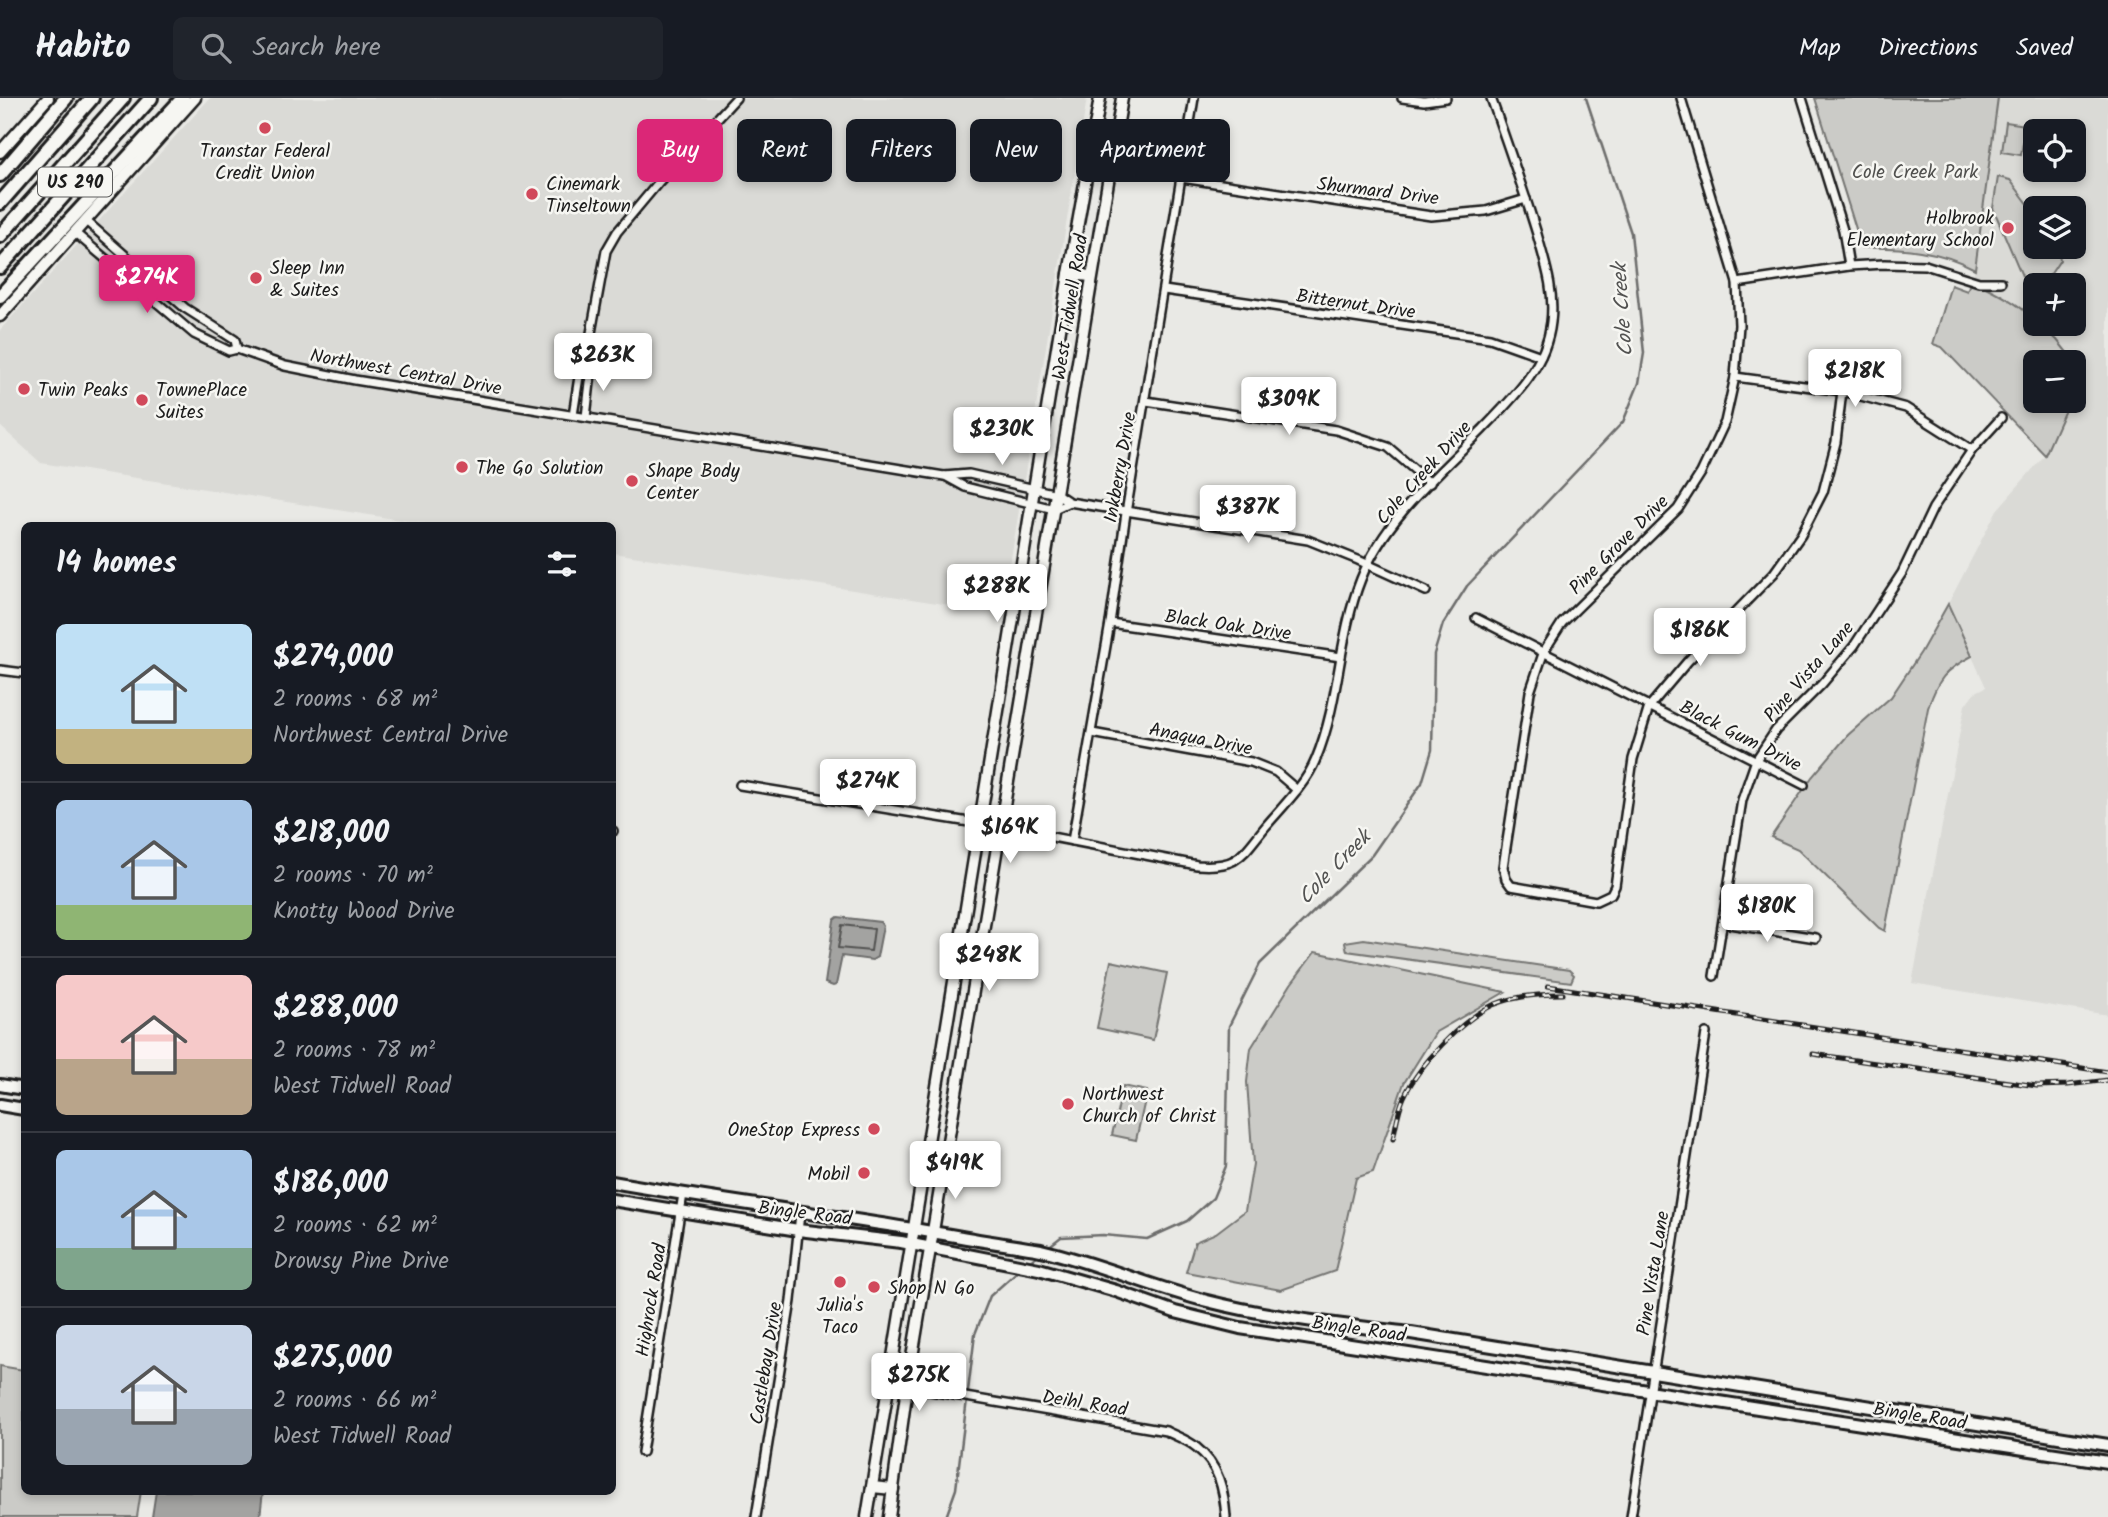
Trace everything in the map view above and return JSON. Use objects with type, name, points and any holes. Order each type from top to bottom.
[{"type":"highway","points":[[0,175],[66,98]]},
{"type":"highway","name":"US 290","points":[[0,203],[92,98]]},
{"type":"highway","points":[[0,236],[123,98]]},
{"type":"highway","name":"US 290","points":[[0,267],[150,98]]},
{"type":"highway","points":[[0,296],[183,98]]},
{"type":"main road","points":[[0,152],[48,98]]},
{"type":"main road","points":[[0,316],[195,98]]},
{"type":"main road","name":"West Tidwell Road","points":[[867,1517],[1100,98]]},
{"type":"main road","name":"West Tidwell Road","points":[[889,1517],[907,1387],[1122,98]]},
{"type":"main road","points":[[1069,274],[1091,276]]},
{"type":"main road","points":[[955,972],[976,975]]},
{"type":"main road","points":[[938,1080],[958,1082]]},
{"type":"main road","points":[[0,1085],[21,1088]]},
{"type":"main road","points":[[0,1105],[21,1108]]},
{"type":"main road","name":"Bingle Road","points":[[616,1183],[1017,1246],[1072,1259],[1207,1301],[1301,1320],[1411,1333],[2108,1445]]},
{"type":"main road","name":"Bingle Road","points":[[616,1201],[797,1230],[912,1244],[996,1261],[1063,1276],[1195,1317],[1240,1328],[2108,1462]]},
{"type":"main road","points":[[1115,1291],[1121,1274]]},
{"type":"main road","points":[[1299,1337],[1301,1320]]},
{"type":"main road","points":[[1470,1363],[1473,1343]]},
{"type":"main road","points":[[1816,1416],[1819,1399]]},
{"type":"main road","points":[[1980,1443],[1988,1426]]},
{"type":"main road","points":[[872,1487],[893,1489]]},
{"type":"street","points":[[586,417],[592,365],[591,334],[603,259],[613,238],[658,183],[736,98]]},
{"type":"street","name":"Inkberry Drive","points":[[1192,119],[1195,98]]},
{"type":"street","points":[[1402,98],[1423,101],[1446,98]]},
{"type":"street","name":"Cole Creek Drive","points":[[740,785],[1000,827],[1197,865],[1228,865],[1242,854],[1297,790],[1316,761],[1332,711],[1350,614],[1368,564],[1399,516],[1521,390],[1541,356],[1551,323],[1551,285],[1526,199],[1491,98]]},
{"type":"street","name":"Pine Grove Drive","points":[[1649,707],[1633,759],[1615,886],[1611,894],[1596,901],[1511,886],[1503,867],[1530,692],[1544,651],[1562,623],[1678,509],[1701,473],[1725,422],[1735,377],[1739,325],[1737,283],[1681,98]]},
{"type":"street","points":[[1802,98],[1843,230],[1849,266]]},
{"type":"street","name":"Inkberry Drive","points":[[1072,841],[1181,182]]},
{"type":"street","name":"Shurmard Drive","points":[[1208,182],[1431,216],[1486,211],[1526,199]]},
{"type":"street","name":"Northwest Central Drive","points":[[85,220],[185,308],[234,340],[237,349]]},
{"type":"street","name":"Northwest Central Drive","points":[[74,232],[194,334],[229,351],[237,349],[285,366],[355,380],[944,476],[969,474],[1057,494]]},
{"type":"street","points":[[1737,283],[1849,266],[1925,265],[1979,282],[2001,282]]},
{"type":"street","name":"Bitternut Drive","points":[[1164,290],[1490,338],[1541,356]]},
{"type":"street","points":[[157,304],[168,294]]},
{"type":"street","points":[[573,415],[580,364],[591,334]]},
{"type":"street","points":[[1735,377],[1842,391],[1906,408],[1972,450]]},
{"type":"street","points":[[1649,707],[1688,661],[1774,573],[1801,535],[1823,492],[1836,442],[1842,391]]},
{"type":"street","points":[[1146,401],[1336,430],[1388,447],[1430,483]]},
{"type":"street","name":"Pine Vista Lane","points":[[1714,976],[1742,800],[1756,760],[1776,730],[1822,684],[1854,646],[1902,573],[1933,508],[1972,450],[2001,418]]},
{"type":"street","name":"Northwest Central Drive","points":[[944,476],[965,486],[1055,509]]},
{"type":"street","points":[[1057,494],[1069,502],[1126,513],[1308,540],[1426,591]]},
{"type":"street","points":[[1055,509],[1069,502]]},
{"type":"street","name":"Black Gum Drive","points":[[1476,618],[1804,785]]},
{"type":"street","name":"Black Oak Drive","points":[[1110,623],[1341,657]]},
{"type":"street","points":[[0,670],[21,673]]},
{"type":"street","name":"Anaqua Drive","points":[[1091,733],[1251,762],[1276,772],[1297,790]]},
{"type":"street","points":[[1723,923],[1816,938]]},
{"type":"street","name":"Pine Vista Lane","points":[[1631,1517],[1706,1033]]},
{"type":"street","name":"Highrock Road","points":[[642,1452],[683,1194]]},
{"type":"street","name":"Castlebay Drive","points":[[756,1517],[791,1301],[800,1213]]},
{"type":"street","name":"Deihl Road","points":[[889,1384],[1166,1431],[1196,1447],[1215,1469],[1223,1489],[1226,1517]]},
{"type":"shaded area","points":[[210,98],[1087,98],[1084,119],[1076,119],[1076,165],[1002,613],[616,553],[616,522],[413,522],[41,463],[0,426],[0,330]]},
{"type":"shaded area","points":[[1998,98],[2108,98],[2108,1015],[1912,983],[1965,705],[1974,693],[1986,687],[1948,604],[1997,510],[2045,455],[2064,413],[2086,413],[2086,350],[2065,350],[2052,336],[2086,336],[2086,273],[2023,273],[2023,313],[1971,280],[1975,269]]},
{"type":"green space","name":"Cole Creek Park","points":[[1815,98],[1998,98],[1975,269],[1920,251],[1862,248]]},
{"type":"green space","points":[[2006,122],[2023,125],[2021,155],[2002,152]]},
{"type":"green space","points":[[1998,177],[2010,180],[2023,197],[2023,259],[2060,259],[2051,273],[2023,273],[2023,277],[1993,208]]},
{"type":"green space","points":[[1971,280],[2007,299],[2023,310],[2023,336],[2052,336],[2065,350],[2023,350],[2023,413],[2064,413],[2045,455],[1942,347],[1933,344],[1951,285],[1967,291]]},
{"type":"green space","points":[[1948,604],[1972,656],[1944,676],[1928,708],[1885,931],[1798,849],[1771,837],[1812,777],[1848,735],[1891,697]]},
{"type":"green space","points":[[1364,939],[1569,970],[1574,975],[1571,982],[1347,951],[1345,942]]},
{"type":"green space","points":[[1315,952],[1505,992],[1436,1032],[1404,1083],[1373,1172],[1356,1178],[1335,1271],[1281,1290],[1186,1272],[1195,1242],[1216,1233],[1245,1211],[1253,1164],[1247,1082],[1251,1048],[1291,984]]},
{"type":"green space","points":[[1111,961],[1167,973],[1153,1040],[1097,1028]]},
{"type":"green space","points":[[1123,1086],[1147,1091],[1136,1140],[1112,1135]]},
{"type":"green space","points":[[0,1366],[21,1370],[21,1495],[140,1495],[137,1517],[0,1517]]},
{"type":"water","points":[[838,917],[880,922],[883,926],[877,957],[872,960],[842,956],[836,985],[833,986],[825,983],[834,920]]},
{"type":"water","points":[[155,1495],[263,1495],[260,1517],[152,1517]]},
{"type":"waterway","name":"Cole Creek","points":[[1047,1248],[1061,1237],[1103,1235],[1147,1239],[1187,1221],[1213,1198],[1226,1166],[1229,1026],[1260,964],[1372,855],[1422,783],[1432,750],[1434,654],[1443,624],[1467,586],[1623,422],[1639,383],[1644,353],[1631,233],[1586,98]]},
{"type":"waterway","name":"Cole Creek","points":[[1028,1263],[1039,1254]]},
{"type":"waterway","name":"Cole Creek","points":[[946,1517],[956,1489],[975,1334],[990,1296],[1020,1269]]},
{"type":"railway","points":[[1548,986],[2108,1072]]},
{"type":"railway","points":[[1393,1139],[1400,1107],[1411,1084],[1430,1058],[1455,1032],[1481,1012],[1501,1002],[1528,996],[1563,994]]},
{"type":"railway","points":[[1813,1054],[2037,1086],[2108,1080]]},
{"type":"place","name":"Transtar Federal Credit Union","points":[[265,128]]},
{"type":"place","name":"Cinemark Tinseltown","points":[[532,194]]},
{"type":"place","name":"Holbrook Elementary School","points":[[2008,228]]},
{"type":"place","name":"Sleep Inn & Suites","points":[[256,278]]},
{"type":"place","name":"Twin Peaks","points":[[24,389]]},
{"type":"place","name":"TownePlace Suites","points":[[142,400]]},
{"type":"place","name":"The Go Solution","points":[[462,467]]},
{"type":"place","name":"Shape Body Center","points":[[632,481]]},
{"type":"place","name":"Northwest Church of Christ","points":[[1068,1104]]},
{"type":"place","name":"OneStop Express","points":[[874,1129]]},
{"type":"place","name":"Mobil","points":[[864,1173]]},
{"type":"place","name":"Julia's Taco","points":[[840,1282]]},
{"type":"place","name":"Shop N Go","points":[[874,1287]]}]
